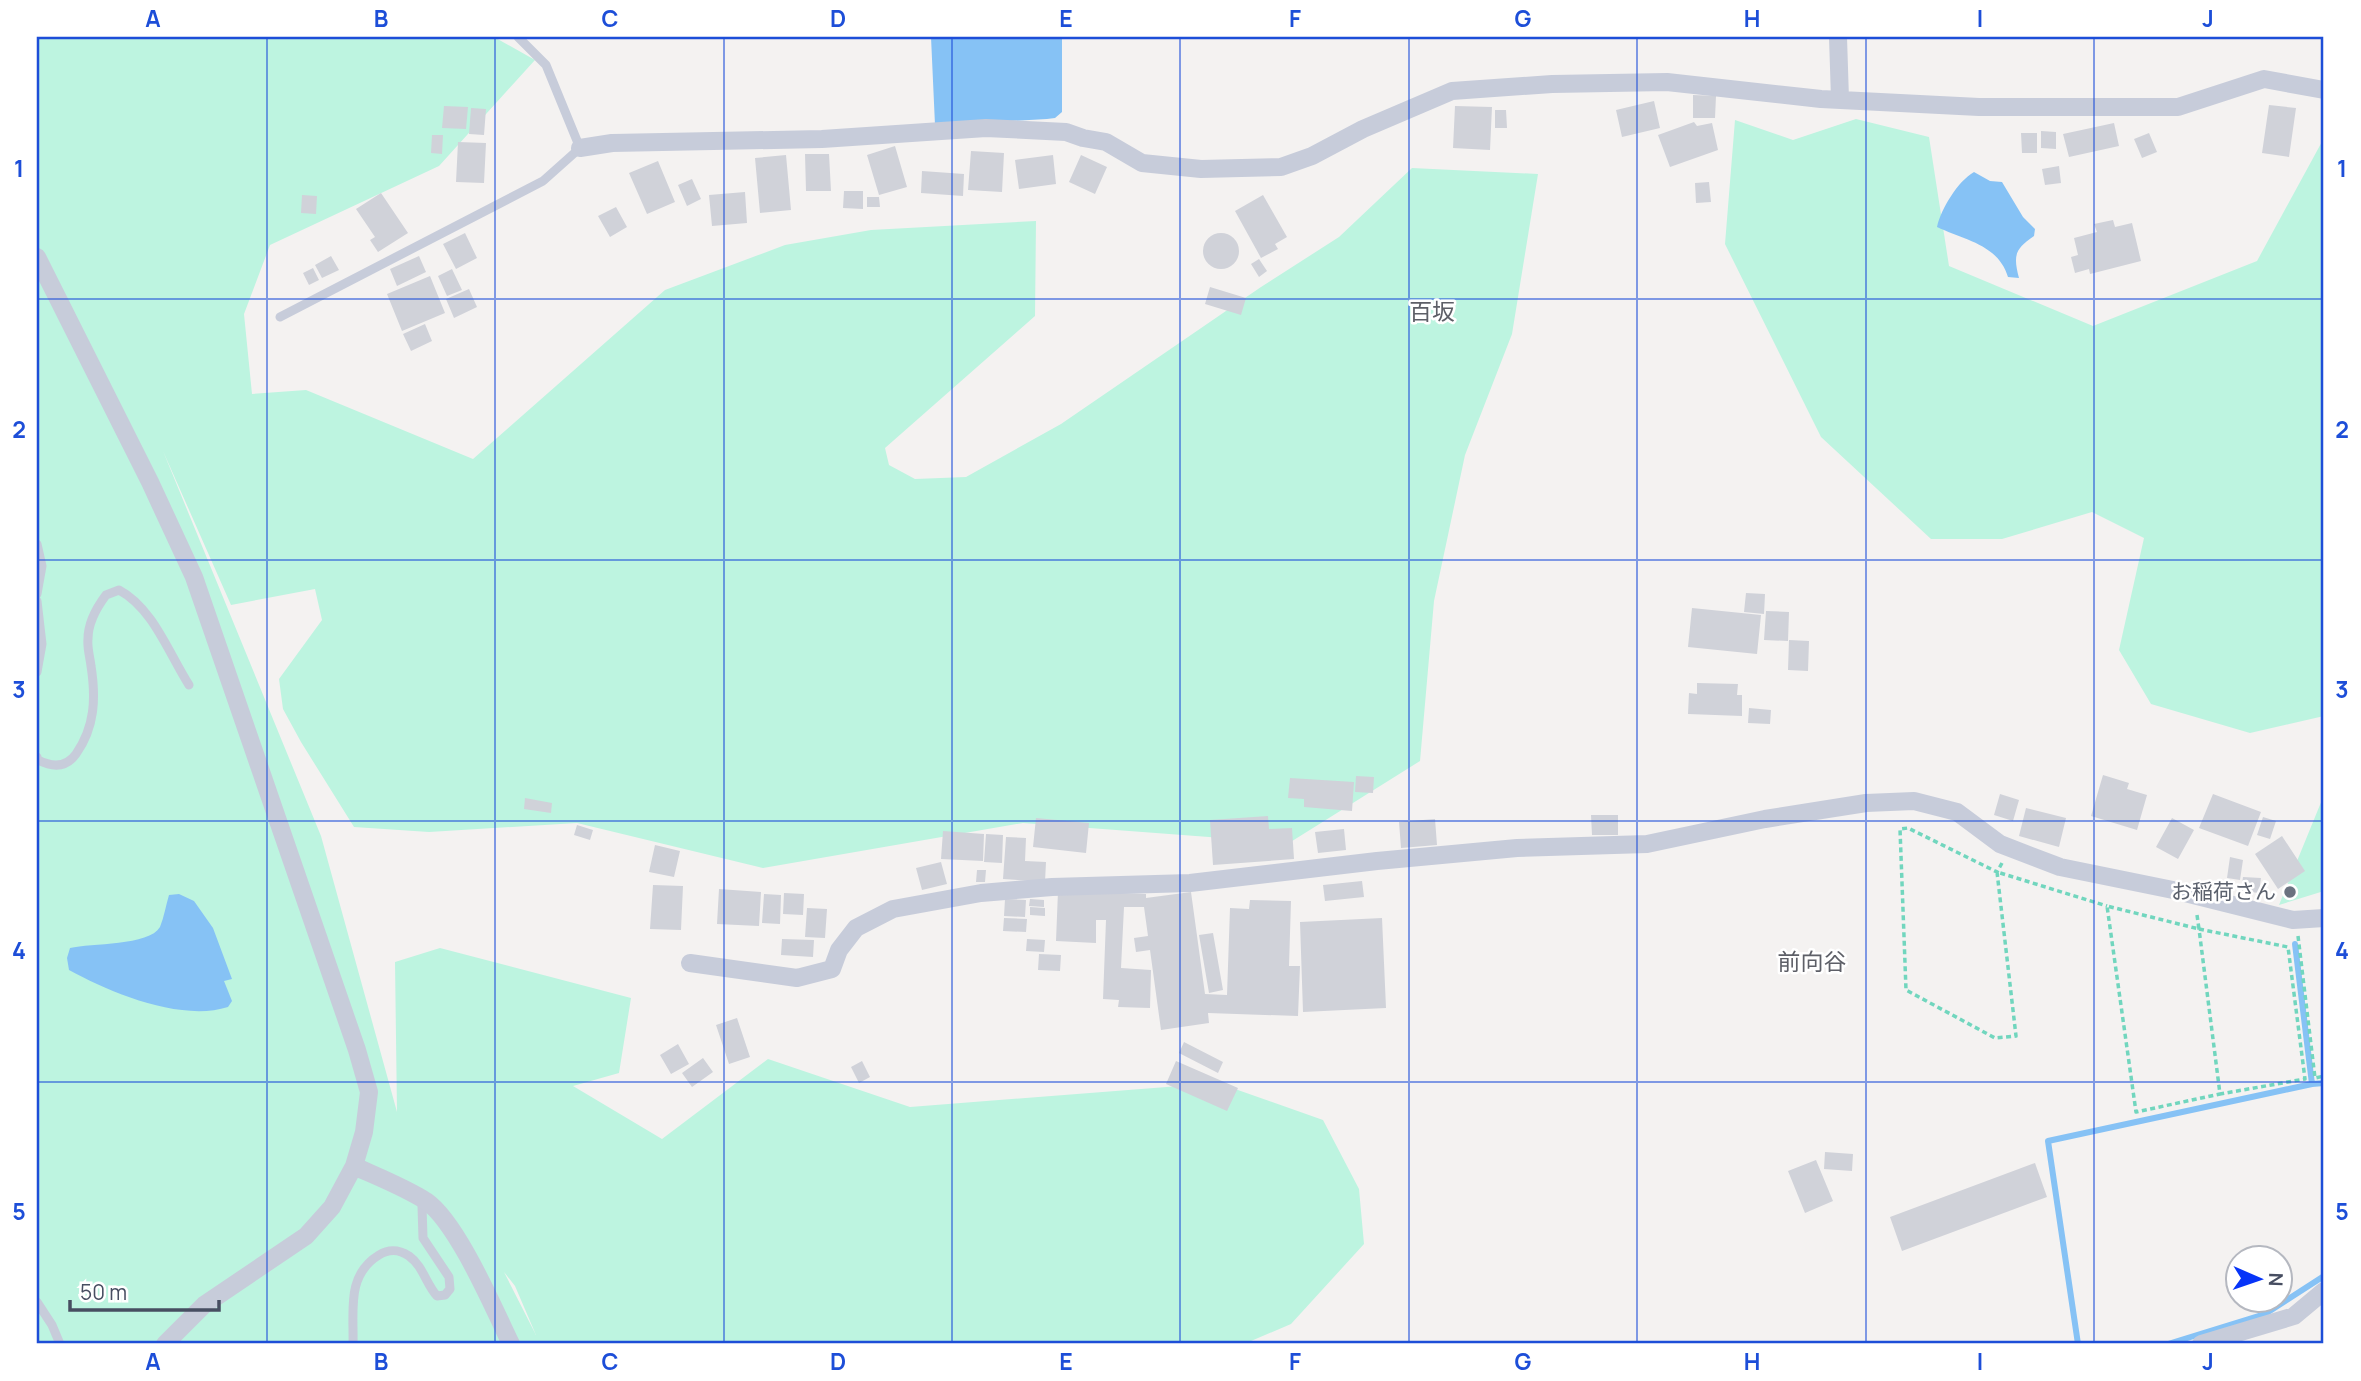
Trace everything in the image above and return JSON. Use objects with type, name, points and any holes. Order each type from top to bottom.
[{"type":"street","points":[[1839,37],[1840,100]]},
{"type":"street","points":[[580,148],[612,143],[822,139],[986,128],[1066,132],[1106,142],[1142,163],[1201,169],[1281,167],[1312,156],[1363,129],[1452,90],[1552,84],[1667,82],[1840,100],[1979,107],[2178,107],[2264,79],[2324,89]]},
{"type":"street","points":[[37,257],[150,482],[194,577],[369,1092],[364,1132],[354,1166],[332,1207],[306,1236],[204,1306],[164,1344]]},
{"type":"street","points":[[690,963],[797,978],[832,969],[839,950],[856,928],[893,909],[981,893],[1052,887],[1189,883],[1517,848],[1647,844],[1777,817],[1866,803],[1914,801],[1957,812],[2000,845],[2060,867],[2173,890],[2293,920],[2324,918]]},
{"type":"street","points":[[354,1166],[426,1202],[452,1231],[511,1344]]},
{"type":"street","points":[[2201,1344],[2294,1316],[2324,1291]]},
{"type":"lane","points":[[280,317],[543,181],[580,148],[545,65],[518,37]]},
{"type":"lane","points":[[37,544],[42,566],[37,594]]},
{"type":"lane","points":[[37,757],[49,765],[61,766],[72,759],[90,729],[94,699],[87,637],[91,622],[106,595],[119,590],[129,595],[143,610],[189,685]]},
{"type":"lane","points":[[37,601],[42,644],[37,672]]},
{"type":"lane","points":[[353,1344],[355,1282],[360,1271],[374,1258],[389,1250],[398,1251],[410,1256],[418,1265],[437,1296],[445,1295],[450,1289],[449,1277],[423,1238],[422,1206],[426,1202]]},
{"type":"lane","points":[[37,1303],[52,1325],[60,1344]]},
{"type":"path","points":[[1997,873],[2016,1036],[1995,1038],[1906,990],[1900,829],[1908,828],[1997,873],[2106,906],[2288,947],[2305,1079],[2136,1112],[2106,906]]},
{"type":"path","points":[[2199,929],[2220,1094]]},
{"type":"path","points":[[2298,936],[2315,1078],[2324,1076]]},
{"type":"green space","points":[[37,37],[494,37],[535,60],[439,166],[270,245],[244,314],[252,394],[306,390],[473,459],[665,290],[785,245],[871,230],[1036,221],[1035,316],[885,448],[889,465],[915,479],[966,477],[1061,424],[1339,237],[1412,168],[1538,174],[1512,334],[1465,455],[1434,601],[1420,761],[1289,843],[1023,823],[763,868],[577,823],[429,832],[354,827],[283,709],[279,679],[322,620],[315,589],[231,605],[163,451],[321,836],[397,1112],[395,962],[440,948],[631,998],[619,1073],[573,1086],[662,1139],[768,1059],[910,1107],[1218,1083],[1323,1120],[1359,1189],[1364,1244],[1291,1324],[1244,1344],[37,1344]],"holes":[[[504,1272],[515,1286],[536,1335]]]},
{"type":"green space","points":[[1856,119],[1929,137],[1949,266],[2093,326],[2257,261],[2324,138],[2324,716],[2250,733],[2151,704],[2119,650],[2144,538],[2092,512],[2002,539],[1931,539],[1821,437],[1725,244],[1735,120],[1793,140]]},
{"type":"green space","points":[[2324,795],[2324,891],[2279,905]]},
{"type":"water","points":[[931,37],[1062,37],[1062,112],[1055,118],[1047,119],[935,125]]},
{"type":"water","points":[[1974,172],[1990,181],[2002,182],[2023,217],[2035,229],[2034,236],[2017,253],[2019,278],[2008,277],[1996,257],[1979,244],[1937,227],[1951,196]]},
{"type":"water","points":[[179,894],[194,901],[213,928],[232,979],[224,981],[232,1001],[228,1007],[209,1011],[168,1008],[125,996],[69,970],[67,958],[70,948],[132,941],[154,933],[160,927],[169,895]]},
{"type":"building","points":[[1693,95],[1716,96],[1715,118],[1693,118]]},
{"type":"building","points":[[1654,101],[1660,128],[1622,137],[1616,110]]},
{"type":"building","points":[[2269,105],[2296,108],[2289,157],[2262,153]]},
{"type":"building","points":[[444,106],[468,107],[466,129],[442,128]]},
{"type":"building","points":[[1455,106],[1492,107],[1490,150],[1453,148]]},
{"type":"building","points":[[471,108],[486,109],[484,135],[469,134]]},
{"type":"building","points":[[1495,110],[1506,110],[1507,128],[1495,128]]},
{"type":"building","points":[[1694,122],[1697,126],[1712,123],[1718,150],[1670,167],[1658,135]]},
{"type":"building","points":[[2114,123],[2119,146],[2069,157],[2063,134]]},
{"type":"building","points":[[2041,131],[2056,132],[2056,149],[2041,148]]},
{"type":"building","points":[[2021,133],[2037,133],[2037,153],[2022,153]]},
{"type":"building","points":[[2149,133],[2157,152],[2142,158],[2134,139]]},
{"type":"building","points":[[432,135],[443,135],[442,154],[431,153]]},
{"type":"building","points":[[458,142],[486,143],[484,183],[456,182]]},
{"type":"building","points":[[895,146],[907,187],[879,195],[867,155]]},
{"type":"building","points":[[971,151],[1004,153],[1002,192],[968,190]]},
{"type":"building","points":[[805,154],[829,154],[831,191],[806,191]]},
{"type":"building","points":[[786,155],[791,210],[760,213],[755,158]]},
{"type":"building","points":[[1053,155],[1056,184],[1019,189],[1015,160]]},
{"type":"building","points":[[1081,155],[1107,167],[1095,194],[1069,182]]},
{"type":"building","points":[[658,161],[675,202],[647,214],[629,173]]},
{"type":"building","points":[[2059,166],[2061,183],[2045,185],[2042,169]]},
{"type":"building","points":[[922,171],[964,174],[963,196],[921,193]]},
{"type":"building","points":[[692,179],[701,199],[687,206],[678,185]]},
{"type":"building","points":[[1709,182],[1711,202],[1696,203],[1695,183]]},
{"type":"building","points":[[844,191],[863,191],[863,209],[843,208]]},
{"type":"building","points":[[745,192],[747,223],[712,226],[709,195]]},
{"type":"building","points":[[381,193],[408,233],[378,252],[370,240],[375,237],[356,209]]},
{"type":"building","points":[[302,195],[317,196],[316,214],[301,213]]},
{"type":"building","points":[[1263,195],[1287,237],[1275,244],[1278,249],[1261,258],[1235,211]]},
{"type":"building","points":[[867,197],[879,197],[880,207],[867,207]]},
{"type":"building","points":[[616,207],[627,227],[610,237],[598,216]]},
{"type":"building","points":[[2113,220],[2115,227],[2132,223],[2141,261],[2090,274],[2089,269],[2075,273],[2071,257],[2078,255],[2074,238],[2097,232],[2094,224]]},
{"type":"building","points":[[465,233],[477,258],[456,269],[443,244]]},
{"type":"building","points":[[1221,233],[1234,238],[1239,251],[1234,264],[1221,269],[1208,264],[1203,251],[1208,238]]},
{"type":"building","points":[[331,256],[339,270],[322,278],[315,265]]},
{"type":"building","points":[[419,256],[426,272],[397,286],[390,269]]},
{"type":"building","points":[[1259,259],[1267,271],[1259,277],[1251,264]]},
{"type":"building","points":[[313,268],[319,280],[309,285],[303,273]]},
{"type":"building","points":[[452,269],[462,290],[447,296],[438,276]]},
{"type":"building","points":[[430,276],[445,313],[402,331],[387,294]]},
{"type":"building","points":[[1210,287],[1246,298],[1241,315],[1205,304]]},
{"type":"building","points":[[469,289],[477,307],[454,318],[446,299]]},
{"type":"building","points":[[425,324],[432,341],[411,351],[403,334]]},
{"type":"building","points":[[1746,593],[1765,594],[1764,614],[1744,612]]},
{"type":"building","points":[[1692,608],[1761,615],[1757,654],[1688,647]]},
{"type":"building","points":[[1766,611],[1789,612],[1788,641],[1764,640]]},
{"type":"building","points":[[1789,640],[1809,641],[1808,671],[1788,670]]},
{"type":"building","points":[[1697,683],[1738,684],[1737,695],[1742,695],[1742,716],[1688,714],[1689,693],[1697,694]]},
{"type":"building","points":[[1749,708],[1771,710],[1770,724],[1748,723]]},
{"type":"building","points":[[2103,775],[2129,783],[2127,789],[2147,795],[2137,830],[2091,816]]},
{"type":"building","points":[[1356,776],[1374,777],[1373,793],[1355,792]]},
{"type":"building","points":[[1290,778],[1354,782],[1352,811],[1304,807],[1304,799],[1288,798]]},
{"type":"building","points":[[2000,794],[2019,800],[2013,821],[1994,815]]},
{"type":"building","points":[[2213,794],[2261,812],[2248,846],[2199,828]]},
{"type":"building","points":[[525,798],[552,803],[551,813],[524,809]]},
{"type":"building","points":[[2026,808],[2066,818],[2059,847],[2019,836]]},
{"type":"building","points":[[1591,815],[1618,815],[1618,835],[1592,835]]},
{"type":"building","points":[[1268,816],[1269,829],[1292,828],[1294,859],[1213,865],[1210,820]]},
{"type":"building","points":[[2263,817],[2276,821],[2270,839],[2257,835]]},
{"type":"building","points":[[1036,818],[1089,823],[1086,853],[1033,847]]},
{"type":"building","points":[[2172,818],[2194,830],[2178,859],[2156,847]]},
{"type":"building","points":[[1435,819],[1437,845],[1401,848],[1399,822]]},
{"type":"building","points":[[577,825],[593,830],[590,840],[574,835]]},
{"type":"building","points":[[1344,829],[1346,850],[1318,853],[1315,832]]},
{"type":"building","points":[[943,831],[984,834],[983,861],[941,859]]},
{"type":"building","points":[[986,834],[1003,835],[1002,863],[984,862]]},
{"type":"building","points":[[2282,836],[2305,871],[2278,889],[2255,854]]},
{"type":"building","points":[[1006,837],[1026,838],[1025,861],[1046,862],[1045,882],[1003,879]]},
{"type":"building","points":[[655,845],[680,851],[674,877],[649,872]]},
{"type":"building","points":[[2230,857],[2243,860],[2240,880],[2227,878]]},
{"type":"building","points":[[941,862],[947,884],[922,890],[916,868]]},
{"type":"building","points":[[977,870],[986,870],[985,882],[976,882]]},
{"type":"building","points":[[2243,877],[2261,878],[2259,893],[2241,891]]},
{"type":"building","points":[[1362,881],[1364,897],[1325,901],[1323,885]]},
{"type":"building","points":[[653,885],[683,886],[681,930],[650,929]]},
{"type":"building","points":[[719,889],[761,892],[759,926],[717,924]]},
{"type":"building","points":[[1058,891],[1146,894],[1146,898],[1191,892],[1205,994],[1227,995],[1230,908],[1249,909],[1250,900],[1291,901],[1289,966],[1300,966],[1298,1016],[1208,1013],[1209,1023],[1161,1030],[1150,950],[1136,952],[1134,938],[1148,936],[1144,907],[1124,907],[1121,968],[1151,970],[1150,1008],[1118,1007],[1119,1000],[1103,999],[1106,920],[1096,920],[1096,943],[1056,941]]},
{"type":"building","points":[[784,893],[804,894],[803,915],[783,914]]},
{"type":"building","points":[[764,894],[781,895],[780,924],[762,923]]},
{"type":"building","points":[[1005,899],[1026,900],[1025,917],[1004,916]]},
{"type":"building","points":[[1030,899],[1044,900],[1044,907],[1029,906]]},
{"type":"building","points":[[1030,907],[1045,908],[1045,916],[1030,915]]},
{"type":"building","points":[[807,908],[827,909],[825,938],[805,937]]},
{"type":"building","points":[[1004,918],[1027,919],[1026,932],[1003,931]]},
{"type":"building","points":[[1382,918],[1386,1008],[1303,1012],[1300,922]]},
{"type":"building","points":[[1213,933],[1223,990],[1209,993],[1199,935]]},
{"type":"building","points":[[782,939],[814,940],[813,957],[781,955]]},
{"type":"building","points":[[1027,939],[1045,940],[1044,952],[1026,951]]},
{"type":"building","points":[[1039,954],[1061,955],[1060,971],[1038,970]]},
{"type":"building","points":[[737,1018],[750,1057],[729,1064],[716,1025]]},
{"type":"building","points":[[1184,1042],[1223,1062],[1218,1073],[1179,1053]]},
{"type":"building","points":[[678,1044],[689,1064],[671,1074],[660,1055]]},
{"type":"building","points":[[703,1058],[713,1072],[692,1087],[682,1073]]},
{"type":"building","points":[[862,1061],[870,1077],[859,1083],[851,1067]]},
{"type":"building","points":[[1176,1061],[1238,1088],[1227,1111],[1166,1084]]},
{"type":"building","points":[[1825,1152],[1853,1154],[1852,1171],[1824,1169]]},
{"type":"building","points":[[1816,1160],[1833,1201],[1805,1213],[1788,1171]]},
{"type":"building","points":[[2035,1163],[2047,1197],[1902,1251],[1890,1217]]},
{"type":"waterway","points":[[2078,1344],[2048,1141],[2312,1084],[2295,944]]},
{"type":"waterway","points":[[2312,1084],[2324,1083]]},
{"type":"waterway","points":[[2168,1344],[2265,1314],[2324,1276]]},
{"type":"place","name":"お稲荷さん","points":[[2290,892]]},
{"type":"district","name":"百坂","points":[[1432,312]]},
{"type":"district","name":"前向谷","points":[[1812,962]]}]
